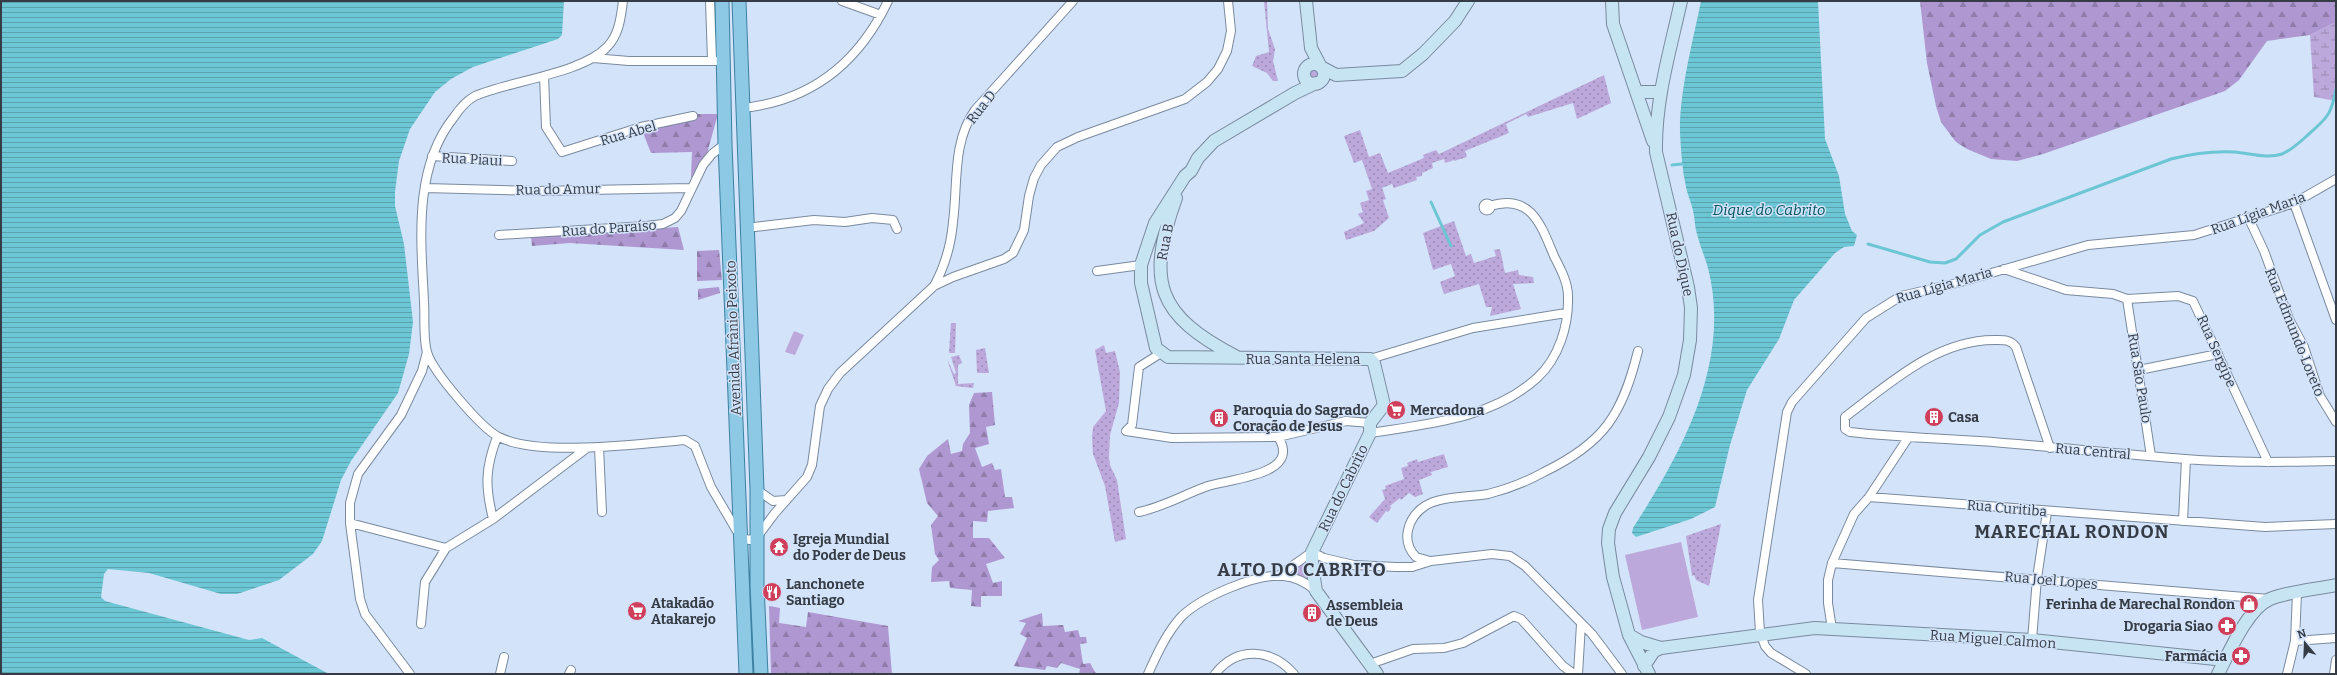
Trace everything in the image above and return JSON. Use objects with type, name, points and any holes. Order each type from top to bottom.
[{"type":"main road","name":"Avenida Afrânio Peixoto","points":[[722,1],[718,60],[725,144],[746,674]]},
{"type":"main road","name":"Avenida Afrânio Peixoto","points":[[739,1],[746,228],[758,490],[757,537],[761,674]]},
{"type":"street","points":[[410,674],[364,614],[360,599],[350,523],[350,503],[355,481],[401,415],[422,371],[427,352],[422,243],[425,188],[432,156],[449,123],[463,105],[470,99],[544,76],[593,58],[608,46],[616,33],[624,1]]},
{"type":"street","points":[[593,58],[629,61],[718,60],[710,1]]},
{"type":"street","points":[[842,1],[880,15]]},
{"type":"street","points":[[742,108],[766,105],[789,99],[816,85],[845,63],[865,40],[888,1]]},
{"type":"street","name":"Rua D","points":[[934,286],[945,264],[950,241],[959,155],[966,125],[975,110],[1073,1]]},
{"type":"street","points":[[427,352],[446,382],[486,428],[497,437],[511,443],[587,448],[685,440],[690,442],[695,446],[711,487],[741,538],[750,540],[757,537],[810,472],[820,406],[834,381],[862,350],[934,286],[953,277],[1004,259],[1013,253],[1024,230],[1029,196],[1034,178],[1041,165],[1057,147],[1078,137],[1185,98],[1207,82],[1218,69],[1227,51],[1231,31],[1228,1]]},
{"type":"street","points":[[1294,93],[1305,71],[1311,48],[1306,1]]},
{"type":"street","points":[[1305,71],[1310,65],[1321,67],[1336,75],[1397,73],[1408,68],[1454,21],[1468,1]]},
{"type":"street","points":[[1612,1],[1614,24],[1638,92],[1656,152]]},
{"type":"street","name":"Rua do Dique","points":[[1646,670],[1629,635],[1613,577],[1608,543],[1609,529],[1615,512],[1649,457],[1668,416],[1682,380],[1690,340],[1689,291],[1656,152],[1657,114],[1682,1]]},
{"type":"street","points":[[1305,71],[1307,81],[1318,83],[1324,75],[1311,48]]},
{"type":"street","name":"Rua B","points":[[1161,354],[1156,348],[1145,302],[1141,265],[1148,238],[1155,223],[1185,176],[1191,171],[1198,158],[1214,141],[1294,93],[1336,75]]},
{"type":"street","name":"Rua Abel","points":[[544,76],[546,127],[557,147],[564,152],[641,127],[692,116]]},
{"type":"street","points":[[1638,92],[1661,92]]},
{"type":"street","name":"Rua do Paraíso","points":[[499,235],[663,224],[670,222],[681,211],[691,188],[707,160],[725,144]]},
{"type":"street","name":"Rua Piaui","points":[[432,156],[512,161]]},
{"type":"street","name":"Rua Lígia Maria","points":[[1761,634],[1758,600],[1789,407],[1870,315],[1901,296],[1957,283],[2088,245],[2194,235],[2249,219],[2294,203],[2336,179]]},
{"type":"street","name":"Rua B","points":[[1180,185],[1163,242],[1159,263],[1161,279],[1169,305],[1176,315],[1200,336],[1240,358]]},
{"type":"street","name":"Rua do Amur","points":[[425,188],[536,191],[691,188]]},
{"type":"street","points":[[1161,354],[1152,361],[1140,365],[1132,425],[1126,431],[1151,436],[1201,439],[1278,437],[1346,421],[1370,428],[1455,418],[1508,398],[1537,378],[1553,360],[1562,337],[1568,295],[1566,286],[1542,227],[1533,214],[1519,204],[1503,202],[1490,206]]},
{"type":"street","points":[[2294,203],[2336,320]]},
{"type":"street","points":[[746,228],[814,220],[845,222],[872,218],[893,220],[897,229]]},
{"type":"street","name":"Rua Edmundo Loreto","points":[[2249,219],[2264,251],[2289,319],[2304,347],[2320,396],[2336,422]]},
{"type":"street","points":[[1148,238],[1163,242]]},
{"type":"street","points":[[1097,271],[1141,265]]},
{"type":"street","name":"Rua Sergípe","points":[[2001,269],[2017,272],[2062,289],[2113,294],[2127,299],[2178,296],[2193,301],[2268,462]]},
{"type":"street","name":"Rua São Paulo","points":[[2127,299],[2151,456]]},
{"type":"street","name":"Rua Santa Helena","points":[[1161,354],[1168,357],[1370,359],[1473,328],[1566,313]]},
{"type":"street","name":"Rua Central","points":[[2050,448],[2016,347],[2007,340],[1985,340],[1954,346],[1922,362],[1845,417],[1844,426],[1850,432],[1908,438],[1979,441],[2050,448],[2186,459],[2268,462],[2336,461]]},
{"type":"street","points":[[1431,561],[1416,557],[1407,542],[1410,524],[1418,512],[1435,502],[1487,494],[1515,486],[1565,462],[1589,446],[1602,434],[1617,412],[1628,387],[1638,352]]},
{"type":"street","points":[[2139,370],[2218,354]]},
{"type":"street","name":"Rua do Cabrito","points":[[1148,674],[1169,634],[1189,610],[1231,588],[1278,576],[1312,552],[1370,428],[1384,403],[1374,363],[1370,359]]},
{"type":"street","points":[[493,519],[486,480],[488,463],[497,437]]},
{"type":"street","points":[[1139,512],[1209,486],[1268,471],[1280,459],[1284,452],[1283,444],[1278,437]]},
{"type":"street","points":[[1832,629],[1828,603],[1828,580],[1832,563],[1854,514],[1869,497],[1908,438]]},
{"type":"street","points":[[599,447],[602,512]]},
{"type":"street","points":[[421,624],[425,582],[446,548],[493,519],[587,448]]},
{"type":"street","points":[[2183,521],[2186,459]]},
{"type":"street","points":[[758,490],[773,501],[786,500]]},
{"type":"street","name":"Rua Curitiba","points":[[1869,497],[2047,512],[2265,527],[2336,524]]},
{"type":"street","points":[[2032,640],[2037,578],[2047,512]]},
{"type":"street","points":[[350,523],[446,548]]},
{"type":"street","points":[[1312,552],[1324,558],[1362,566],[1412,567],[1431,561],[1492,554],[1510,556],[1525,566],[1592,634],[1622,674]]},
{"type":"street","points":[[1312,552],[1316,591],[1377,674]]},
{"type":"street","name":"Rua Joel Lopes","points":[[1832,563],[2037,578],[2270,599]]},
{"type":"street","name":"Rua do Cabrito","points":[[1278,576],[1300,580],[1316,591]]},
{"type":"street","points":[[2218,674],[2252,614],[2270,599],[2336,585]]},
{"type":"street","points":[[2287,674],[2294,641],[2297,593]]},
{"type":"street","points":[[1370,664],[1413,649],[1444,648],[1464,643],[1514,616],[1521,619],[1563,666],[1574,674]]},
{"type":"street","points":[[1578,674],[1581,624]]},
{"type":"street","name":"Rua Miguel Calmon","points":[[1661,648],[1815,628],[2032,640],[2225,660]]},
{"type":"street","points":[[1761,634],[1765,646],[1771,653],[1806,674]]},
{"type":"street","points":[[1629,635],[1646,644],[1661,648]]},
{"type":"street","points":[[2294,641],[2336,638]]},
{"type":"street","points":[[1646,670],[1654,651],[1661,648]]},
{"type":"street","points":[[1215,674],[1229,660],[1250,653],[1277,660],[1294,674]]},
{"type":"street","points":[[500,674],[504,657]]},
{"type":"street","points":[[2334,674],[2336,660]]},
{"type":"green space","points":[[1264,1],[1267,1],[1268,29],[1275,49],[1273,61],[1278,81],[1273,81],[1267,73],[1252,66],[1256,56],[1269,52]]},
{"type":"green space","points":[[1920,1],[2336,1],[2336,22],[2310,35],[2267,41],[2239,80],[2225,91],[2043,154],[2017,161],[1991,159],[1967,149],[1956,142],[1941,122],[1927,63]]},
{"type":"green space","points":[[2336,22],[2336,101],[2314,97],[2310,35]]},
{"type":"green space","points":[[1311,67],[1317,67],[1321,71],[1321,77],[1317,81],[1311,81],[1307,77],[1307,71]]},
{"type":"green space","points":[[1604,75],[1611,103],[1577,119],[1573,103],[1528,117],[1526,114],[1506,124],[1509,133],[1465,151],[1467,157],[1445,163],[1444,159],[1432,163],[1433,168],[1422,173],[1422,176],[1416,177],[1417,180],[1394,188],[1392,184],[1382,188],[1386,199],[1383,200],[1389,218],[1374,231],[1346,240],[1344,232],[1364,223],[1358,214],[1363,212],[1360,203],[1369,200],[1366,191],[1372,189],[1362,160],[1354,163],[1344,136],[1360,130],[1369,157],[1380,153],[1388,173],[1424,158],[1423,155],[1436,150],[1439,154]]},
{"type":"green space","points":[[691,114],[718,114],[699,182],[691,177],[692,152],[651,153],[642,130]]},
{"type":"green space","points":[[1454,221],[1466,256],[1471,254],[1474,263],[1496,256],[1494,250],[1500,249],[1505,273],[1518,270],[1519,275],[1533,277],[1534,283],[1513,284],[1521,309],[1490,316],[1492,307],[1486,307],[1479,284],[1444,294],[1440,282],[1455,276],[1451,264],[1433,270],[1423,233]]},
{"type":"green space","points":[[678,227],[684,250],[570,243],[532,246],[531,237]]},
{"type":"green space","points":[[719,250],[722,280],[697,281],[697,251]]},
{"type":"green space","points":[[719,287],[720,293],[698,300],[698,289]]},
{"type":"green space","points":[[951,323],[956,323],[955,353],[949,353]]},
{"type":"green space","points":[[794,331],[804,335],[795,355],[785,352]]},
{"type":"green space","points":[[1104,345],[1106,353],[1115,351],[1120,372],[1119,403],[1110,435],[1109,457],[1110,465],[1117,480],[1126,539],[1115,542],[1105,486],[1093,454],[1092,438],[1093,427],[1106,411],[1095,350]]},
{"type":"green space","points":[[985,348],[989,373],[977,373],[976,350]]},
{"type":"green space","points":[[959,355],[962,363],[958,365],[958,384],[974,383],[973,388],[956,386],[947,359],[954,374],[956,373],[951,357]]},
{"type":"green space","points":[[992,392],[995,425],[986,427],[989,444],[975,448],[982,467],[992,463],[995,470],[1001,469],[1005,497],[1012,497],[1014,508],[988,511],[987,522],[973,521],[973,538],[989,538],[1005,558],[986,564],[993,583],[1002,581],[1002,596],[981,596],[981,607],[971,606],[972,590],[950,588],[949,581],[931,582],[932,567],[939,560],[935,554],[931,525],[938,516],[927,503],[919,469],[927,456],[948,439],[951,454],[962,451],[963,444],[970,433],[969,405],[974,393]]},
{"type":"green space","points":[[1444,454],[1448,467],[1431,472],[1432,475],[1419,480],[1423,494],[1415,497],[1409,493],[1401,500],[1400,498],[1390,506],[1391,508],[1388,512],[1386,511],[1377,523],[1369,517],[1385,499],[1382,490],[1386,489],[1385,486],[1404,479],[1401,468],[1408,466],[1407,463],[1417,459],[1418,462]]},
{"type":"green space","points":[[1721,524],[1709,586],[1696,580],[1694,575],[1692,576],[1686,536]]},
{"type":"green space","points":[[1681,542],[1698,617],[1642,630],[1625,555]]},
{"type":"green space","points":[[1310,558],[1309,581],[1295,574],[1288,573]]},
{"type":"green space","points":[[769,606],[780,608],[779,623],[806,627],[808,612],[888,626],[892,674],[771,674]]},
{"type":"green space","points":[[1042,613],[1043,626],[1063,625],[1065,632],[1078,630],[1080,637],[1086,637],[1087,643],[1080,644],[1083,664],[1090,663],[1095,672],[1098,674],[1079,674],[1080,669],[1061,663],[1057,668],[1047,666],[1045,670],[1014,666],[1027,638],[1020,634],[1026,623],[1018,621]]},
{"type":"water","points":[[1,1],[564,1],[562,35],[558,39],[473,67],[451,79],[435,92],[410,129],[399,161],[395,192],[395,206],[404,244],[413,322],[409,354],[398,393],[351,461],[341,480],[322,541],[313,554],[279,580],[237,594],[221,594],[149,573],[108,569],[104,574],[101,597],[105,601],[249,640],[262,638],[329,674],[1,674]]},
{"type":"water","name":"Dique do Cabrito","points":[[1701,1],[1818,1],[1825,139],[1839,176],[1845,214],[1852,231],[1857,235],[1854,246],[1844,247],[1835,253],[1794,300],[1779,339],[1747,390],[1730,445],[1715,507],[1691,519],[1636,537],[1632,533],[1633,528],[1669,469],[1685,437],[1698,405],[1708,372],[1713,338],[1714,303],[1708,268],[1696,232],[1693,212],[1686,187],[1680,133],[1680,117],[1684,84]]},
{"type":"waterway","points":[[1868,244],[1930,262],[1945,263],[1956,259],[1980,235],[2003,222],[2171,159],[2194,154],[2219,152],[2234,152],[2264,156],[2282,154],[2298,144],[2326,118],[2333,103],[2336,89]]},
{"type":"waterway","points":[[1672,165],[1682,164]]},
{"type":"waterway","points":[[1431,202],[1451,246]]},
{"type":"place","name":"Mercadona","points":[[1396,410]]},
{"type":"place","name":"Casa","points":[[1934,417]]},
{"type":"place","name":"Paroquia do Sagrado Coração de Jesus","points":[[1219,418]]},
{"type":"place","name":"Igreja Mundial do Poder de Deus","points":[[779,547]]},
{"type":"place","name":"Lanchonete Santiago","points":[[772,592]]},
{"type":"place","name":"Ferinha de Marechal Rondon","points":[[2249,604]]},
{"type":"place","name":"Atakadão Atakarejo","points":[[637,611]]},
{"type":"place","name":"Assembleia de Deus","points":[[1312,613]]},
{"type":"place","name":"Drogaria Siao","points":[[2227,626]]},
{"type":"place","name":"Farmácia","points":[[2241,656]]},
{"type":"district","name":"MARECHAL RONDON","points":[[2072,532]]},
{"type":"district","name":"ALTO DO CABRITO","points":[[1302,570]]}]
